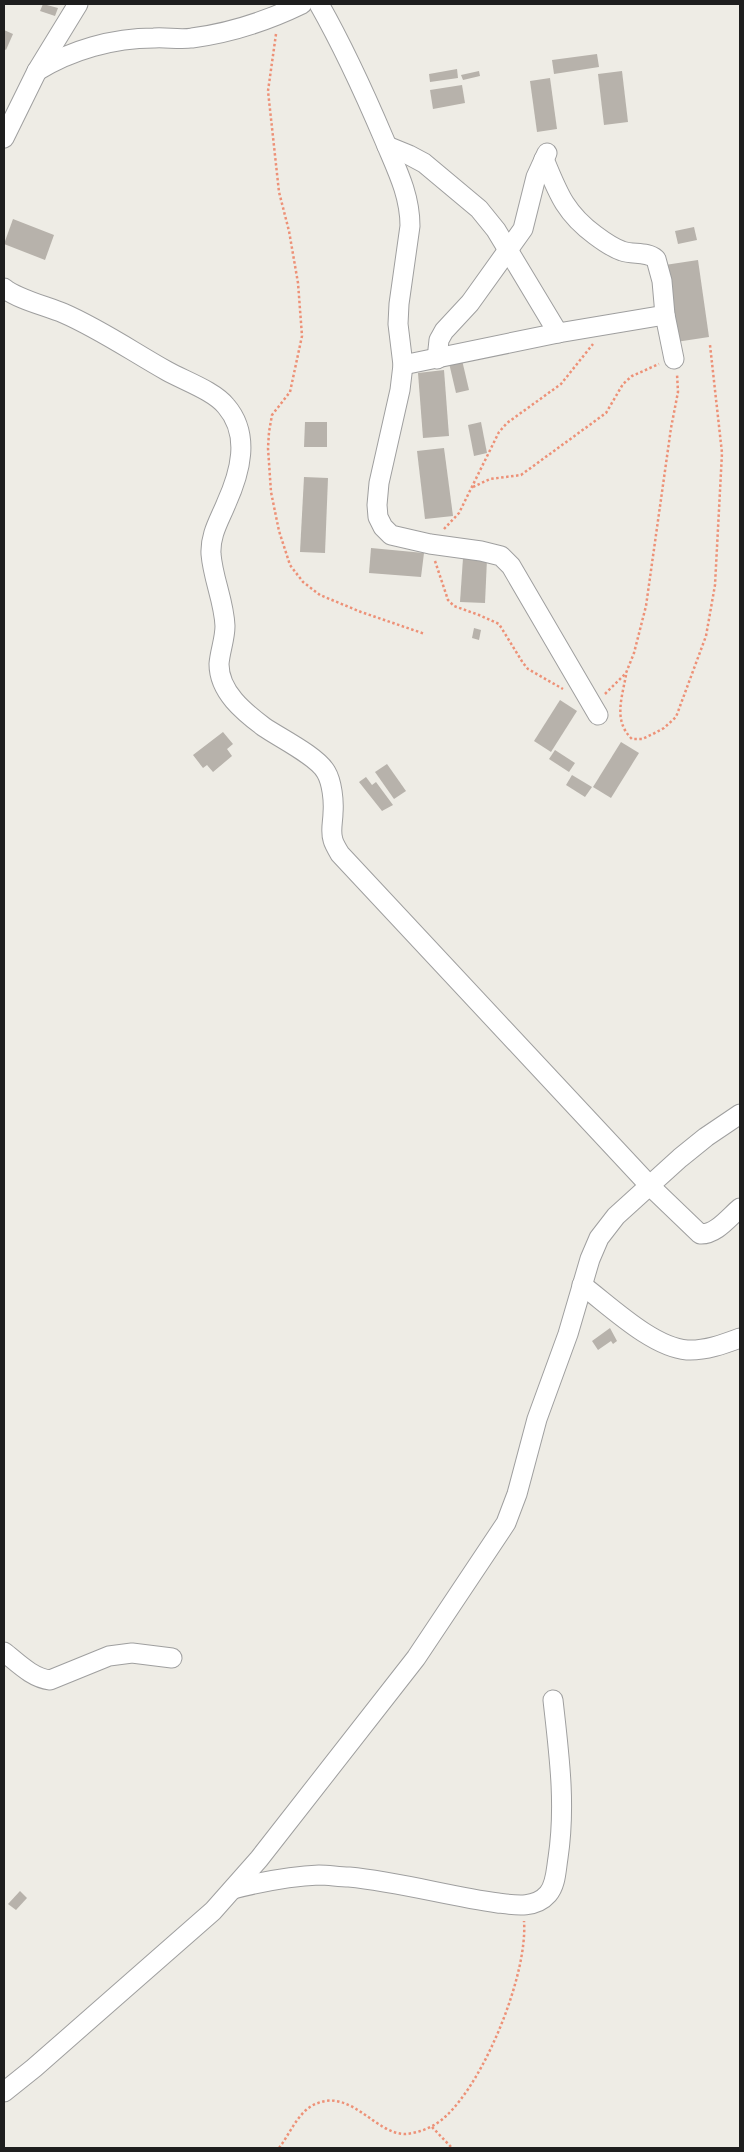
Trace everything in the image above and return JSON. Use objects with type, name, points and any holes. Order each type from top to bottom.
[{"type":"street","points":[[4,138],[37,71],[78,4]]},
{"type":"street","points":[[37,71],[55,60],[86,48],[152,38],[189,39],[223,34],[278,15],[302,4]]},
{"type":"street","points":[[318,4],[364,90],[403,184],[410,212],[398,324],[403,365],[400,390],[380,483],[377,505],[378,517],[383,527],[391,535],[430,544],[481,551],[501,556],[511,566],[595,710]]},
{"type":"street","points":[[387,146],[424,163],[467,198],[496,230],[558,333]]},
{"type":"street","points":[[437,359],[439,340],[444,331],[470,303],[523,229],[536,177],[547,154],[560,196],[578,222],[624,252],[648,254],[656,259],[662,280],[665,315],[674,359]]},
{"type":"street","points":[[4,288],[21,298],[33,300],[93,327],[193,386],[214,396],[226,405],[234,417],[240,433],[242,451],[238,474],[216,524],[211,542],[214,573],[225,626],[219,663],[222,681],[232,700],[264,726],[316,761],[326,772],[333,798],[333,840],[340,854],[650,1186],[700,1234],[712,1232],[740,1208]]},
{"type":"street","points":[[403,365],[558,333],[665,315]]},
{"type":"street","points":[[4,2092],[213,1911],[259,1859],[416,1658],[506,1523],[517,1494],[537,1419],[568,1334],[582,1285],[599,1238],[616,1216],[650,1186],[706,1137],[740,1114]]},
{"type":"street","points":[[582,1285],[640,1329],[676,1348],[688,1350],[702,1349],[740,1338]]},
{"type":"street","points":[[4,1652],[41,1679],[50,1680],[109,1656],[132,1653],[172,1658]]},
{"type":"street","points":[[233,1889],[269,1880],[320,1875],[383,1880],[481,1900],[522,1905],[535,1903],[548,1894],[556,1875],[560,1843],[563,1786],[553,1700]]},
{"type":"path","points":[[278,15],[268,91],[279,192],[289,230],[298,283],[302,336],[290,392],[272,415],[269,432],[268,448],[271,492],[279,532],[290,565],[303,582],[320,596],[360,612],[426,634]]},
{"type":"path","points":[[564,690],[522,663],[499,624],[479,614],[454,606],[448,600],[430,544],[459,513],[473,487],[482,462],[499,432],[507,423],[561,384],[607,325]]},
{"type":"path","points":[[473,487],[490,479],[521,475],[606,414],[623,384],[632,376],[674,359],[678,379],[677,399],[670,428],[646,606],[634,653],[626,673],[620,707],[622,727],[632,739],[642,739],[664,728],[676,717],[706,636],[715,585],[722,453],[710,345]]},
{"type":"path","points":[[595,710],[626,673]]},
{"type":"path","points":[[279,2148],[303,2113],[319,2102],[334,2101],[350,2106],[387,2128],[404,2134],[432,2127],[447,2116],[466,2092],[488,2055],[507,2008],[520,1966],[525,1932],[522,1905]]},
{"type":"path","points":[[432,2127],[452,2148]]},
{"type":"building","points":[[43,4],[58,8],[55,16],[40,11]]},
{"type":"building","points":[[4,30],[13,34],[6,50],[4,49]]},
{"type":"building","points":[[597,54],[599,67],[554,74],[552,60]]},
{"type":"building","points":[[457,69],[458,78],[430,82],[429,74]]},
{"type":"building","points":[[479,71],[480,76],[463,80],[461,75]]},
{"type":"building","points":[[622,71],[628,122],[604,125],[598,74]]},
{"type":"building","points":[[550,78],[557,129],[537,132],[530,81]]},
{"type":"building","points":[[462,85],[465,103],[433,109],[430,90]]},
{"type":"building","points":[[13,219],[54,235],[45,260],[4,244]]},
{"type":"building","points":[[694,227],[697,240],[678,244],[675,231]]},
{"type":"building","points":[[698,260],[709,337],[676,342],[665,265]]},
{"type":"building","points":[[462,360],[469,390],[456,393],[449,363]]},
{"type":"building","points":[[444,370],[449,436],[423,438],[418,373]]},
{"type":"building","points":[[305,422],[327,422],[327,447],[304,447]]},
{"type":"building","points":[[481,422],[487,453],[474,456],[468,425]]},
{"type":"building","points":[[444,448],[453,516],[425,519],[417,451]]},
{"type":"building","points":[[304,477],[328,478],[325,553],[300,552]]},
{"type":"building","points":[[371,548],[424,553],[421,577],[369,573]]},
{"type":"building","points":[[463,558],[487,559],[485,603],[460,602]]},
{"type":"building","points":[[474,628],[481,630],[479,640],[472,638]]},
{"type":"building","points":[[560,700],[577,711],[551,752],[534,741]]},
{"type":"building","points":[[223,732],[233,744],[227,749],[232,756],[213,772],[207,765],[203,768],[193,755]]},
{"type":"building","points":[[621,742],[639,753],[611,798],[593,787]]},
{"type":"building","points":[[555,750],[575,763],[569,772],[549,759]]},
{"type":"building","points":[[387,764],[406,791],[394,799],[375,772]]},
{"type":"building","points":[[572,775],[592,787],[585,797],[566,785]]},
{"type":"building","points":[[366,777],[372,785],[376,782],[393,805],[382,811],[359,782]]},
{"type":"building","points":[[610,1328],[617,1341],[613,1344],[611,1341],[598,1350],[592,1341]]},
{"type":"building","points":[[20,1891],[27,1898],[16,1910],[8,1904]]}]
